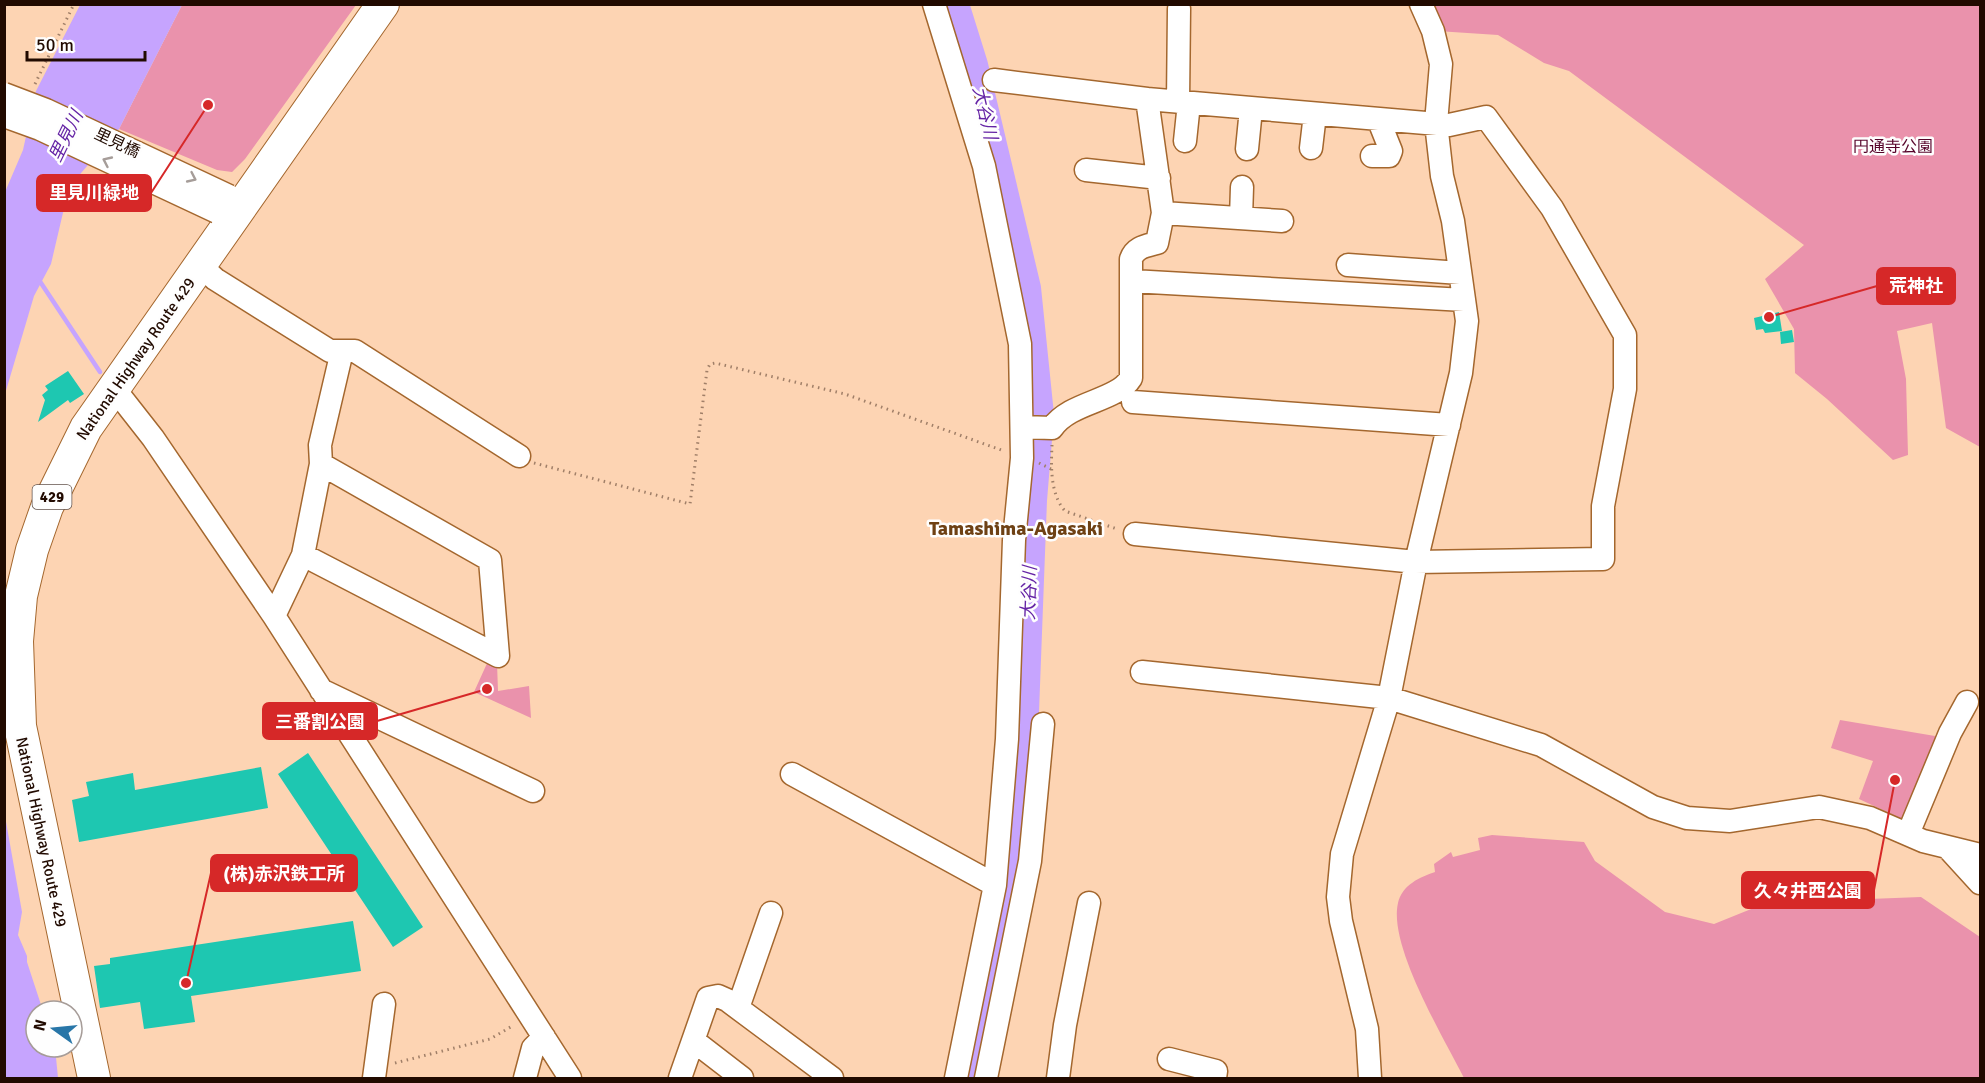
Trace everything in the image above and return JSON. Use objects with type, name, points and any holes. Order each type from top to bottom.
[{"type":"highway","name":"National Highway Route 429","points":[[94,1078],[27,769],[19,715],[17,641],[21,596],[32,550],[47,507],[86,428],[201,266],[230,209],[382,4]]},
{"type":"street","points":[[934,4],[984,166],[1020,344],[1022,427],[1022,458],[1014,540],[1008,716],[995,885],[956,1078]]},
{"type":"street","points":[[1370,1078],[1367,1029],[1341,921],[1338,897],[1342,854],[1389,698],[1416,562],[1449,425],[1465,346],[1467,321],[1453,221],[1442,176],[1436,123],[1441,64],[1433,31],[1421,4]]},
{"type":"street","points":[[1179,9],[1185,141]]},
{"type":"street","points":[[994,80],[1184,103],[1379,121],[1462,124],[1486,117],[1552,208],[1625,335],[1627,372],[1603,506],[1603,559],[1416,562],[1135,534]]},
{"type":"street","name":"里見橋","points":[[4,94],[46,110],[230,209]]},
{"type":"street","points":[[1022,427],[1052,428],[1060,417],[1128,385],[1131,378],[1133,252],[1157,243],[1163,213],[1147,99]]},
{"type":"street","points":[[1247,149],[1251,109]]},
{"type":"street","points":[[1311,148],[1315,114]]},
{"type":"street","name":"里見橋","points":[[4,116],[230,209]]},
{"type":"street","points":[[1372,156],[1389,156],[1391,151],[1379,121]]},
{"type":"street","points":[[1086,170],[1159,178]]},
{"type":"street","points":[[1241,218],[1242,187]]},
{"type":"street","points":[[1163,213],[1282,221]]},
{"type":"street","points":[[1348,265],[1460,273]]},
{"type":"street","points":[[201,266],[215,279],[330,351],[355,351],[519,456]]},
{"type":"street","points":[[1132,281],[1464,300]]},
{"type":"street","points":[[274,616],[303,555],[321,464],[320,446],[342,351]]},
{"type":"street","points":[[113,387],[153,438],[274,616],[539,1041],[570,1078]]},
{"type":"street","points":[[1133,402],[1449,425]]},
{"type":"street","points":[[303,555],[498,656],[490,560],[321,464]]},
{"type":"street","points":[[1142,672],[1389,698],[1541,744],[1653,807],[1687,819],[1730,821],[1819,807],[1870,818],[1949,849],[1980,855]]},
{"type":"street","points":[[321,690],[533,791]]},
{"type":"street","points":[[1908,834],[1950,733],[1967,702]]},
{"type":"street","points":[[986,1078],[1030,861],[1043,724]]},
{"type":"street","points":[[792,774],[995,885]]},
{"type":"street","points":[[1949,849],[1980,884]]},
{"type":"street","points":[[1058,1078],[1065,1025],[1089,903]]},
{"type":"street","points":[[738,1008],[771,913]]},
{"type":"street","points":[[680,1078],[708,998],[718,996],[738,1008],[832,1078]]},
{"type":"street","points":[[375,1073],[384,1004]]},
{"type":"street","points":[[525,1078],[539,1041]]},
{"type":"street","points":[[694,1041],[742,1078]]},
{"type":"street","points":[[1170,1059],[1216,1071],[1215,1078]]},
{"type":"path","points":[[35,84],[74,4]]},
{"type":"path","points":[[519,456],[541,466],[690,504],[707,370],[710,364],[715,363],[844,394],[1022,458]]},
{"type":"path","points":[[1052,428],[1051,469],[1056,497],[1065,511],[1135,534]]},
{"type":"path","points":[[1046,466],[1051,469]]},
{"type":"path","points":[[375,1073],[490,1039],[518,1022]]},
{"type":"green space","points":[[182,5],[356,5],[245,159],[232,172],[217,170],[119,129]]},
{"type":"green space","name":"円通寺公園","points":[[1425,5],[1980,5],[1980,447],[1946,428],[1932,323],[1897,331],[1906,379],[1908,455],[1893,460],[1827,399],[1795,373],[1794,329],[1765,279],[1804,245],[1569,71],[1544,63],[1498,35],[1437,31]]},
{"type":"green space","points":[[489,659],[497,663],[498,691],[529,686],[531,718],[474,692]]},
{"type":"green space","points":[[1840,720],[1935,736],[1940,741],[1902,819],[1859,799],[1873,761],[1831,748]]},
{"type":"green space","points":[[1492,835],[1584,842],[1595,861],[1665,912],[1714,924],[1766,903],[1921,897],[1980,937],[1980,1078],[1464,1078],[1409,967],[1397,921],[1398,903],[1403,891],[1418,879],[1435,872],[1434,864],[1451,852],[1453,857],[1480,850],[1478,838]]},
{"type":"water","name":"里見川","points":[[80,5],[182,5],[119,129],[69,187],[51,264],[34,296],[5,394],[5,192],[23,150],[36,91]]},
{"type":"water","points":[[5,816],[22,912],[18,935],[27,956],[39,999],[24,999],[24,1059],[56,1059],[58,1078],[5,1078]]},
{"type":"building","points":[[1779,312],[1782,331],[1765,333],[1763,329],[1756,330],[1754,318]]},
{"type":"building","points":[[1792,330],[1794,342],[1781,344],[1780,332]]},
{"type":"building","points":[[68,371],[84,394],[70,403],[68,400],[38,422],[45,400],[42,395],[48,390],[45,386]]},
{"type":"building","points":[[308,753],[423,927],[393,947],[278,774]]},
{"type":"building","points":[[261,767],[268,808],[79,842],[72,800],[89,796],[86,782],[133,773],[135,790]]},
{"type":"building","points":[[353,921],[361,971],[191,996],[195,1022],[144,1029],[140,1002],[100,1008],[94,966],[110,964],[110,958]]},
{"type":"waterway","name":"大谷川","points":[[955,4],[974,65],[1027,288],[1040,415],[1033,500],[1023,765],[998,946],[971,1078]]},
{"type":"waterway","points":[[39,280],[100,372]]},
{"type":"place","name":"里見川緑地","points":[[208,105]]},
{"type":"place","name":"荒神社","points":[[1769,317]]},
{"type":"place","name":"三番割公園","points":[[487,689]]},
{"type":"place","name":"久々井西公園","points":[[1895,780]]},
{"type":"place","name":"(株)赤沢鉄工所","points":[[186,983]]},
{"type":"district","name":"Tamashima-Agasaki","points":[[1016,528]]}]
